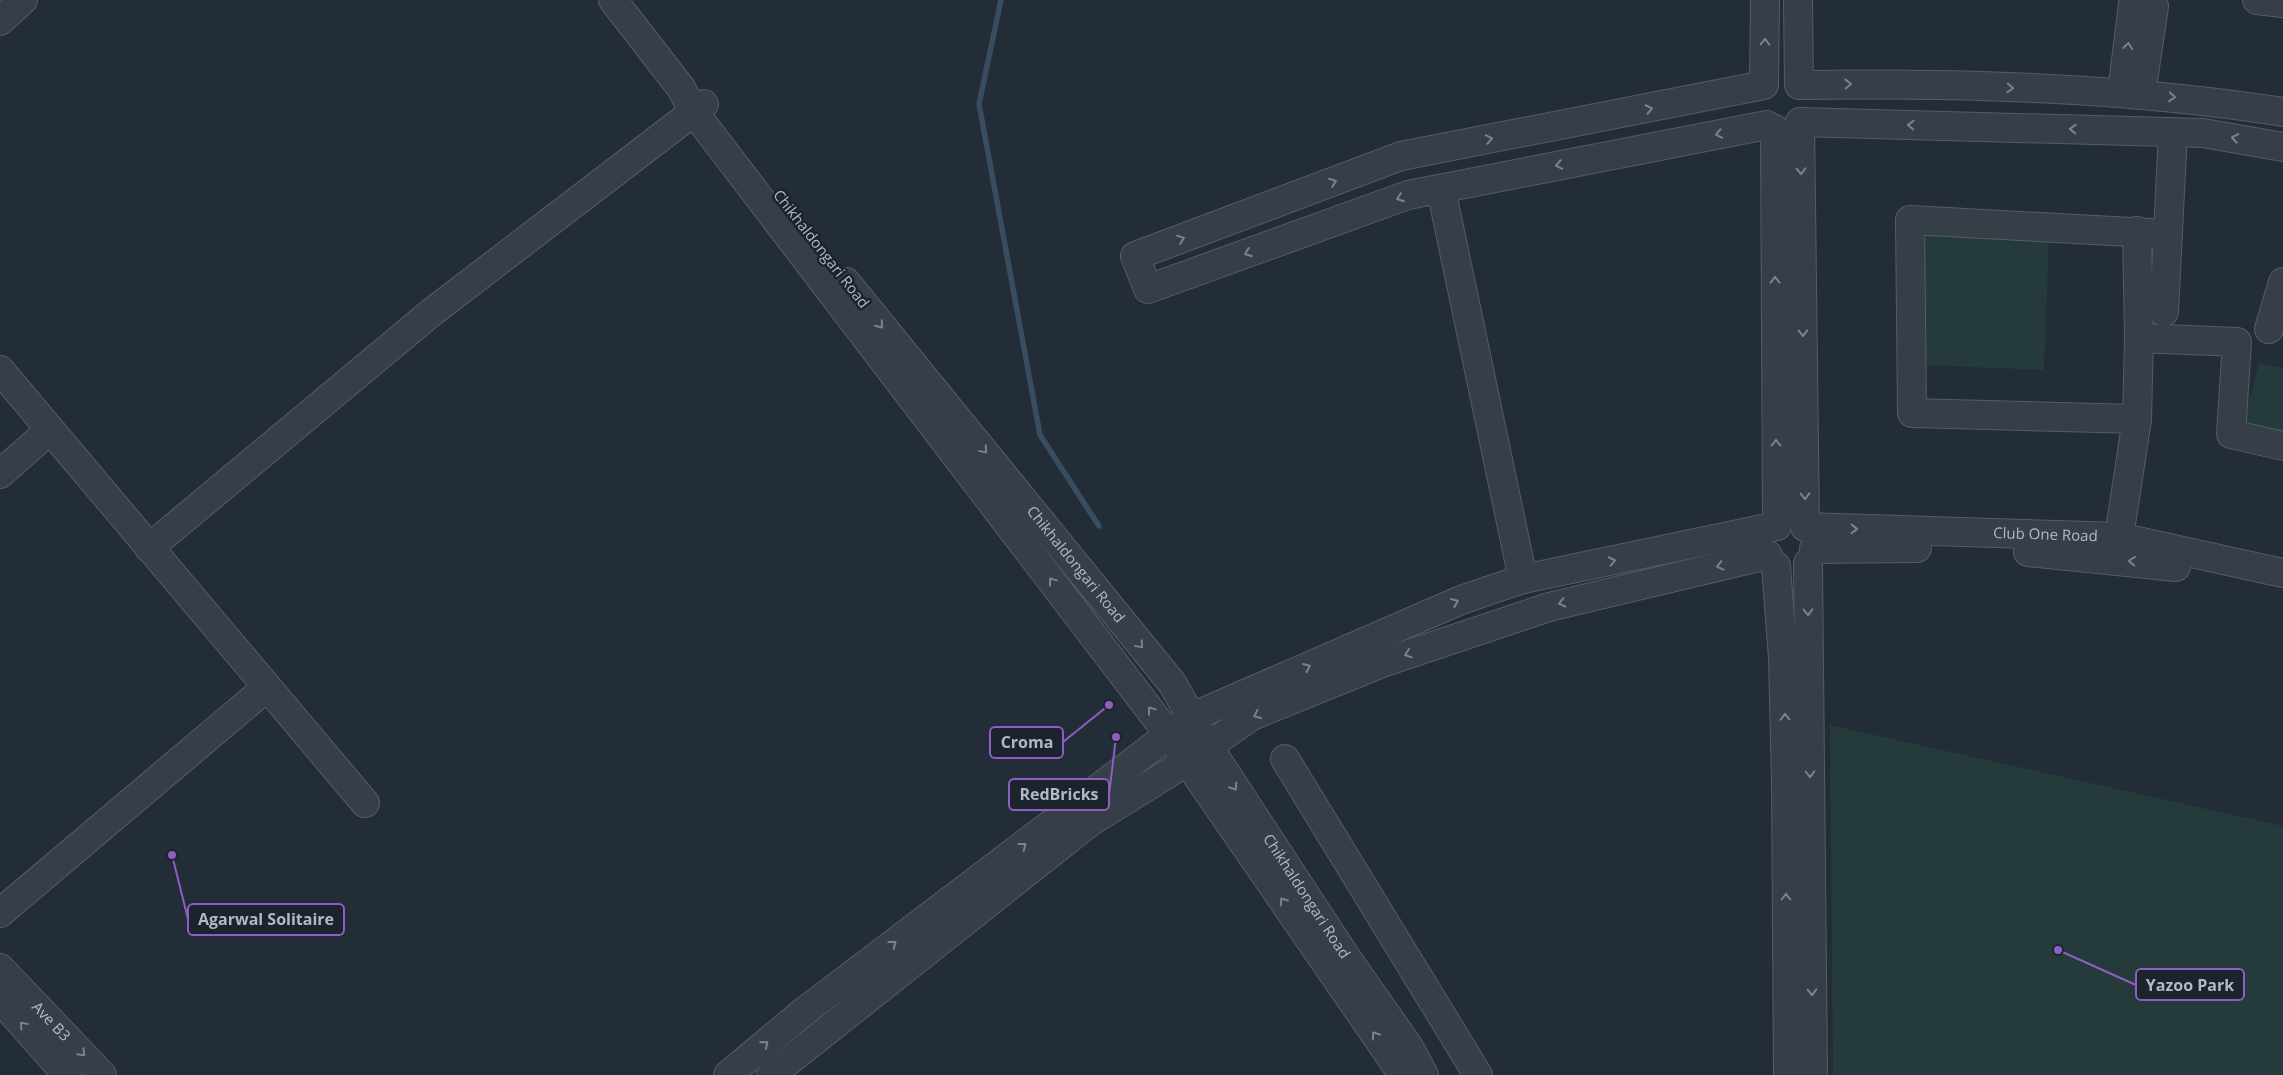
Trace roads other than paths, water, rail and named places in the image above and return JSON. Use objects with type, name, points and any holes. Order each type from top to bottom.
[{"type":"street","points":[[0,21],[23,0]]},
{"type":"street","name":"Chikhaldongari Road","points":[[612,0],[699,108],[1169,734],[1197,753],[1346,956],[1409,1047],[1424,1075]]},
{"type":"street","points":[[1765,0],[1764,85],[1756,98],[1756,106],[1761,120],[1781,125],[1808,107],[1804,91],[1799,84],[1792,80],[1778,78],[1764,85],[1401,156],[1136,256],[1148,289],[1408,195],[1781,125],[2203,133],[2283,147]]},
{"type":"street","points":[[1798,0],[1799,84]]},
{"type":"street","points":[[2132,94],[2133,4],[2135,0]]},
{"type":"street","points":[[2132,94],[2154,6],[2152,0]]},
{"type":"street","points":[[1799,84],[1916,83],[2132,94],[2203,100],[2283,112]]},
{"type":"street","name":"Chikhaldongari Road","points":[[699,108],[710,107],[724,121],[860,300],[1172,683],[1192,717],[1197,753],[1403,1075]]},
{"type":"street","points":[[150,548],[432,312],[699,108]]},
{"type":"street","points":[[1781,125],[1777,526],[1767,542],[1772,560],[1783,658],[1786,782],[1788,1075]]},
{"type":"street","points":[[1781,125],[1809,546],[1814,1075]]},
{"type":"street","points":[[2164,312],[2173,132]]},
{"type":"street","points":[[1441,189],[1523,580]]},
{"type":"street","points":[[2137,419],[1912,413],[1910,220],[2168,234]]},
{"type":"street","points":[[2119,537],[2137,419],[2139,338],[2137,231]]},
{"type":"street","points":[[2269,329],[2283,282]]},
{"type":"street","points":[[2139,338],[2237,342],[2231,434],[2283,446]]},
{"type":"street","points":[[0,370],[364,803]]},
{"type":"street","points":[[0,474],[50,430]]},
{"type":"street","name":"Club One Road","points":[[728,1075],[801,1014],[1192,717],[1461,600],[1523,580],[1792,522],[1809,546]]},
{"type":"street","name":"Club One Road","points":[[1809,546],[2119,537],[2283,574]]},
{"type":"street","name":"Club One Road","points":[[771,1075],[1090,822],[1252,716],[1382,663],[1549,606],[1772,560],[1792,570],[1809,546]]},
{"type":"street","name":"Club One Road","points":[[1809,546],[1988,548],[2161,564],[2283,589]]},
{"type":"street","points":[[0,913],[267,687]]},
{"type":"street","points":[[1285,759],[1478,1075]]},
{"type":"street","name":"Ave B3","points":[[0,968],[102,1075]]},
{"type":"street","name":"Ave B3","points":[[0,999],[67,1075]]},
{"type":"waterway","points":[[1001,0],[979,104],[1040,435],[1099,526]]},
{"type":"place","name":"Croma","points":[[1109,705]]},
{"type":"place","name":"RedBricks","points":[[1116,737]]},
{"type":"place","name":"Agarwal Solitaire","points":[[172,855]]},
{"type":"place","name":"Yazoo Park","points":[[2058,950]]}]
